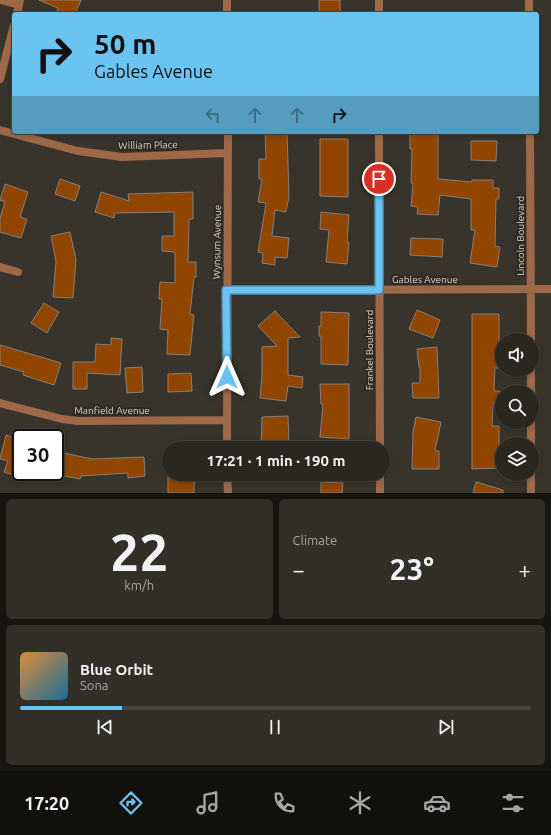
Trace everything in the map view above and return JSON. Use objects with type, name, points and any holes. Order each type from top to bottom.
[{"type":"street","points":[[1,0],[20,2],[18,12]]},
{"type":"street","points":[[227,0],[227,12]]},
{"type":"street","points":[[379,0],[379,12]]},
{"type":"street","points":[[529,0],[529,12]]},
{"type":"street","points":[[0,79],[12,33]]},
{"type":"street","name":"William Place","points":[[0,130],[12,133]]},
{"type":"street","name":"William Place","points":[[15,134],[78,151],[122,157],[228,153]]},
{"type":"street","name":"Wynsum Avenue","points":[[227,441],[226,290],[228,134]]},
{"type":"street","name":"Frankel Boulevard","points":[[379,134],[380,441]]},
{"type":"street","name":"Lincoln Boulevard","points":[[530,134],[531,333]]},
{"type":"street","points":[[0,267],[18,272]]},
{"type":"street","name":"Gables Avenue","points":[[226,290],[551,289]]},
{"type":"street","name":"Manfield Avenue","points":[[0,403],[62,420],[227,420]]},
{"type":"street","points":[[227,481],[228,493]]},
{"type":"street","points":[[380,481],[380,493]]},
{"type":"street","points":[[531,481],[531,493]]},
{"type":"building","points":[[39,0],[81,0],[76,12],[57,12],[58,8]]},
{"type":"building","points":[[319,0],[340,0],[340,12],[319,12]]},
{"type":"building","points":[[265,134],[287,134],[289,196],[286,212],[275,210],[272,236],[289,238],[287,258],[275,257],[275,265],[262,263],[263,253],[258,252],[266,203],[258,202],[262,179],[259,179],[259,159],[266,159]]},
{"type":"building","points":[[410,134],[438,134],[438,179],[472,182],[472,180],[493,180],[493,188],[499,188],[499,199],[496,199],[495,246],[500,247],[497,267],[470,263],[475,230],[471,230],[471,199],[440,195],[438,215],[417,214],[418,207],[411,206],[413,183],[411,183],[412,149],[410,149]]},
{"type":"building","points":[[320,139],[348,139],[348,197],[320,196]]},
{"type":"building","points":[[471,141],[497,141],[496,161],[471,160]]},
{"type":"building","points":[[60,179],[80,186],[75,201],[55,194]]},
{"type":"building","points":[[5,184],[28,192],[20,217],[27,219],[21,238],[0,232],[0,218],[5,202],[0,200]]},
{"type":"building","points":[[101,192],[129,201],[128,194],[193,192],[193,219],[189,219],[188,262],[196,262],[196,277],[194,277],[190,314],[194,315],[190,355],[167,354],[168,330],[160,329],[162,299],[159,299],[160,282],[175,283],[175,252],[162,251],[162,236],[174,236],[174,212],[115,213],[114,218],[95,212]]},
{"type":"building","points":[[321,212],[349,215],[347,264],[326,262],[329,230],[320,229]]},
{"type":"building","points":[[70,232],[76,260],[73,298],[53,297],[56,261],[51,236]]},
{"type":"building","points":[[411,238],[443,239],[442,257],[410,255]]},
{"type":"building","points":[[44,303],[59,312],[47,333],[31,323]]},
{"type":"building","points":[[417,310],[440,320],[433,338],[409,329]]},
{"type":"building","points":[[275,311],[300,337],[288,338],[288,375],[303,377],[302,388],[288,386],[286,401],[260,398],[262,347],[277,346],[258,326]]},
{"type":"building","points":[[321,312],[349,313],[348,365],[321,364],[321,336],[319,336],[319,326],[321,326]]},
{"type":"building","points":[[472,314],[499,314],[499,333],[495,333],[495,403],[493,403],[492,426],[495,426],[495,429],[499,429],[499,437],[495,437],[495,468],[472,469]]},
{"type":"building","points":[[111,338],[122,339],[120,375],[87,373],[87,389],[73,389],[73,362],[95,362],[96,344],[111,345]]},
{"type":"building","points":[[0,345],[61,363],[54,385],[23,375],[24,372],[0,365]]},
{"type":"building","points":[[437,347],[439,398],[413,398],[412,383],[420,383],[420,367],[417,349]]},
{"type":"building","points":[[142,367],[143,392],[127,393],[125,368]]},
{"type":"building","points":[[191,373],[192,391],[168,392],[168,374]]},
{"type":"building","points":[[320,384],[349,384],[349,439],[320,437],[323,404],[321,404]]},
{"type":"building","points":[[288,416],[289,441],[261,441],[262,417]]},
{"type":"building","points":[[416,417],[441,422],[435,451],[439,451],[439,469],[412,469],[413,432]]},
{"type":"building","points":[[6,435],[12,437],[12,475],[4,472],[8,461],[0,459]]},
{"type":"building","points":[[64,453],[92,459],[144,457],[145,476],[128,478],[128,473],[81,476],[80,479],[64,476]]},
{"type":"building","points":[[168,481],[194,481],[194,493],[168,493]]},
{"type":"building","points":[[321,482],[343,483],[342,493],[321,493]]},
{"type":"building","points":[[476,482],[503,490],[503,493],[473,493]]},
{"type":"route","points":[[227,377],[226,290],[379,290],[379,179]]}]
